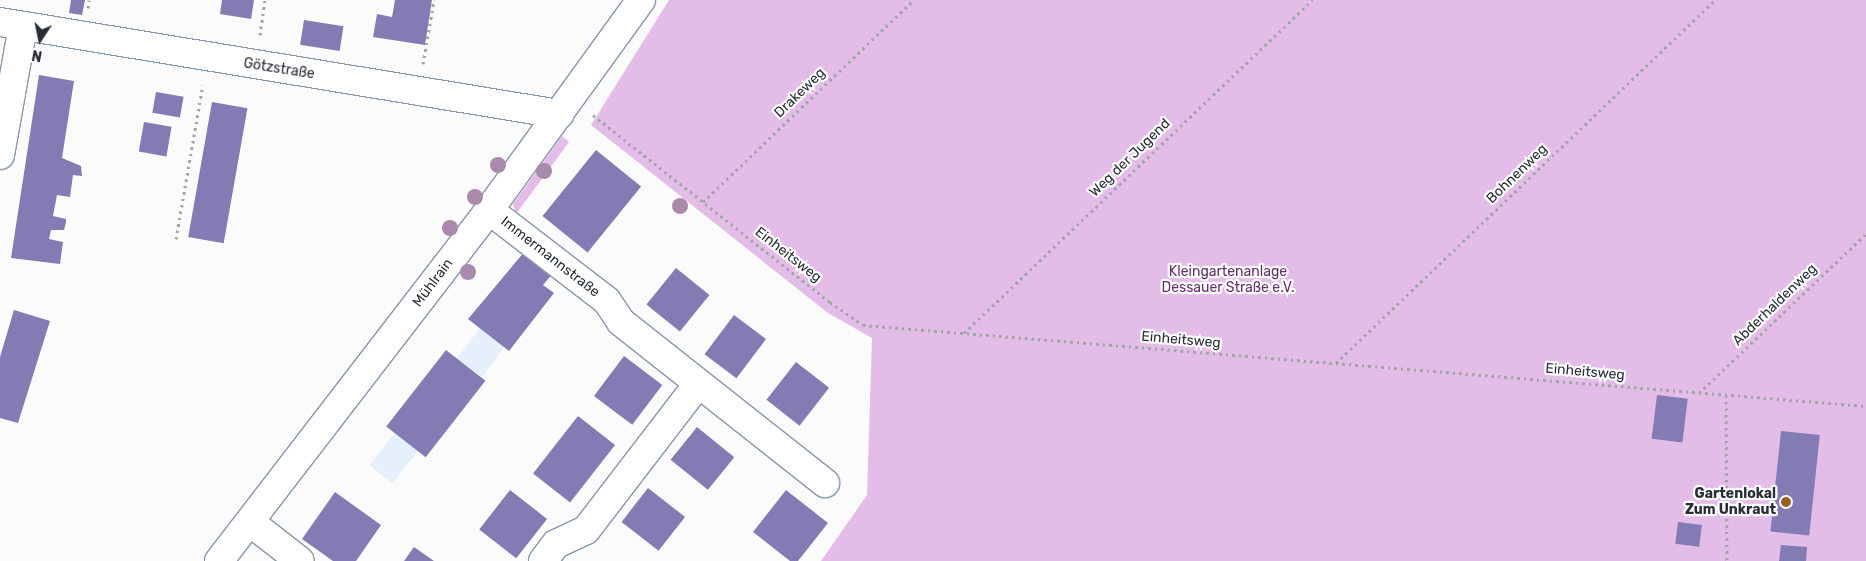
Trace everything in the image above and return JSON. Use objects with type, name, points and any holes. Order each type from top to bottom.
[{"type":"street","name":"Mühlrain","points":[[219,561],[489,210],[641,0]]},
{"type":"street","name":"Götzstraße","points":[[11,24],[419,92],[565,106]]},
{"type":"street","points":[[0,155],[11,24]]},
{"type":"street","name":"Immermannstraße","points":[[489,210],[607,300],[620,322],[825,484]]},
{"type":"street","points":[[543,561],[556,544],[586,530],[698,384]]},
{"type":"street","points":[[250,522],[300,561]]},
{"type":"path","points":[[256,66],[265,0]]},
{"type":"path","points":[[419,92],[434,0]]},
{"type":"path","name":"Drakeweg","points":[[702,202],[914,0]]},
{"type":"path","name":"Weg der Jugend","points":[[963,333],[1312,0]]},
{"type":"path","name":"Bohnenweg","points":[[1335,363],[1715,0]]},
{"type":"path","points":[[176,239],[208,58]]},
{"type":"path","name":"Einheitsweg","points":[[565,106],[702,202],[863,325],[1866,406]]},
{"type":"path","name":"Abderhaldenweg","points":[[1699,393],[1866,234]]},
{"type":"path","points":[[1726,395],[1727,561]]},
{"type":"shaded area","points":[[480,328],[505,347],[482,377],[457,358]]},
{"type":"shaded area","points":[[395,433],[418,451],[393,483],[370,465]]},
{"type":"green space","name":"Kleingartenanlage Dessauer Straße e.V.","points":[[669,0],[1866,0],[1866,561],[821,561],[867,495],[872,338],[828,313],[591,125]]},
{"type":"green space","points":[[562,136],[569,142],[516,214],[513,204]]},
{"type":"building","points":[[71,0],[85,0],[82,15],[69,13]]},
{"type":"building","points":[[222,0],[254,0],[251,19],[220,14]]},
{"type":"building","points":[[395,0],[432,0],[425,45],[373,37],[377,14],[392,17]]},
{"type":"building","points":[[304,20],[344,26],[340,51],[300,45]]},
{"type":"building","points":[[39,75],[74,81],[62,158],[81,166],[82,176],[73,175],[70,197],[57,195],[53,216],[66,219],[66,222],[64,230],[51,230],[49,239],[63,242],[60,264],[11,258]]},
{"type":"building","points":[[156,92],[184,97],[180,118],[152,113]]},
{"type":"building","points":[[212,102],[247,108],[224,243],[188,237]]},
{"type":"building","points":[[144,122],[172,127],[166,156],[139,152]]},
{"type":"building","points":[[596,150],[641,187],[588,253],[543,216]]},
{"type":"building","points":[[525,251],[553,273],[543,285],[554,293],[509,351],[468,319]]},
{"type":"building","points":[[676,268],[709,295],[680,332],[646,305]]},
{"type":"building","points":[[14,310],[50,321],[18,423],[0,418],[0,357]]},
{"type":"building","points":[[734,315],[766,339],[736,378],[705,354]]},
{"type":"building","points":[[446,350],[485,381],[426,457],[386,426]]},
{"type":"building","points":[[624,356],[662,385],[632,425],[594,396]]},
{"type":"building","points":[[796,362],[829,388],[800,426],[766,400]]},
{"type":"building","points":[[1657,395],[1688,399],[1682,442],[1652,439]]},
{"type":"building","points":[[578,416],[615,445],[570,502],[533,474]]},
{"type":"building","points":[[697,427],[734,457],[708,490],[671,460]]},
{"type":"building","points":[[1781,431],[1820,435],[1809,536],[1770,531]]},
{"type":"building","points":[[648,488],[685,517],[659,551],[622,522]]},
{"type":"building","points":[[510,490],[547,519],[516,558],[479,529]]},
{"type":"building","points":[[786,490],[828,523],[798,561],[790,561],[753,532]]},
{"type":"building","points":[[335,492],[381,525],[356,561],[333,561],[302,539]]},
{"type":"building","points":[[1678,522],[1702,525],[1699,547],[1675,544]]},
{"type":"building","points":[[1781,545],[1807,547],[1806,561],[1779,561]]},
{"type":"building","points":[[414,547],[434,561],[404,561]]},
{"type":"place","name":"Gartenlokal Zum Unkraut","points":[[1786,502]]}]
